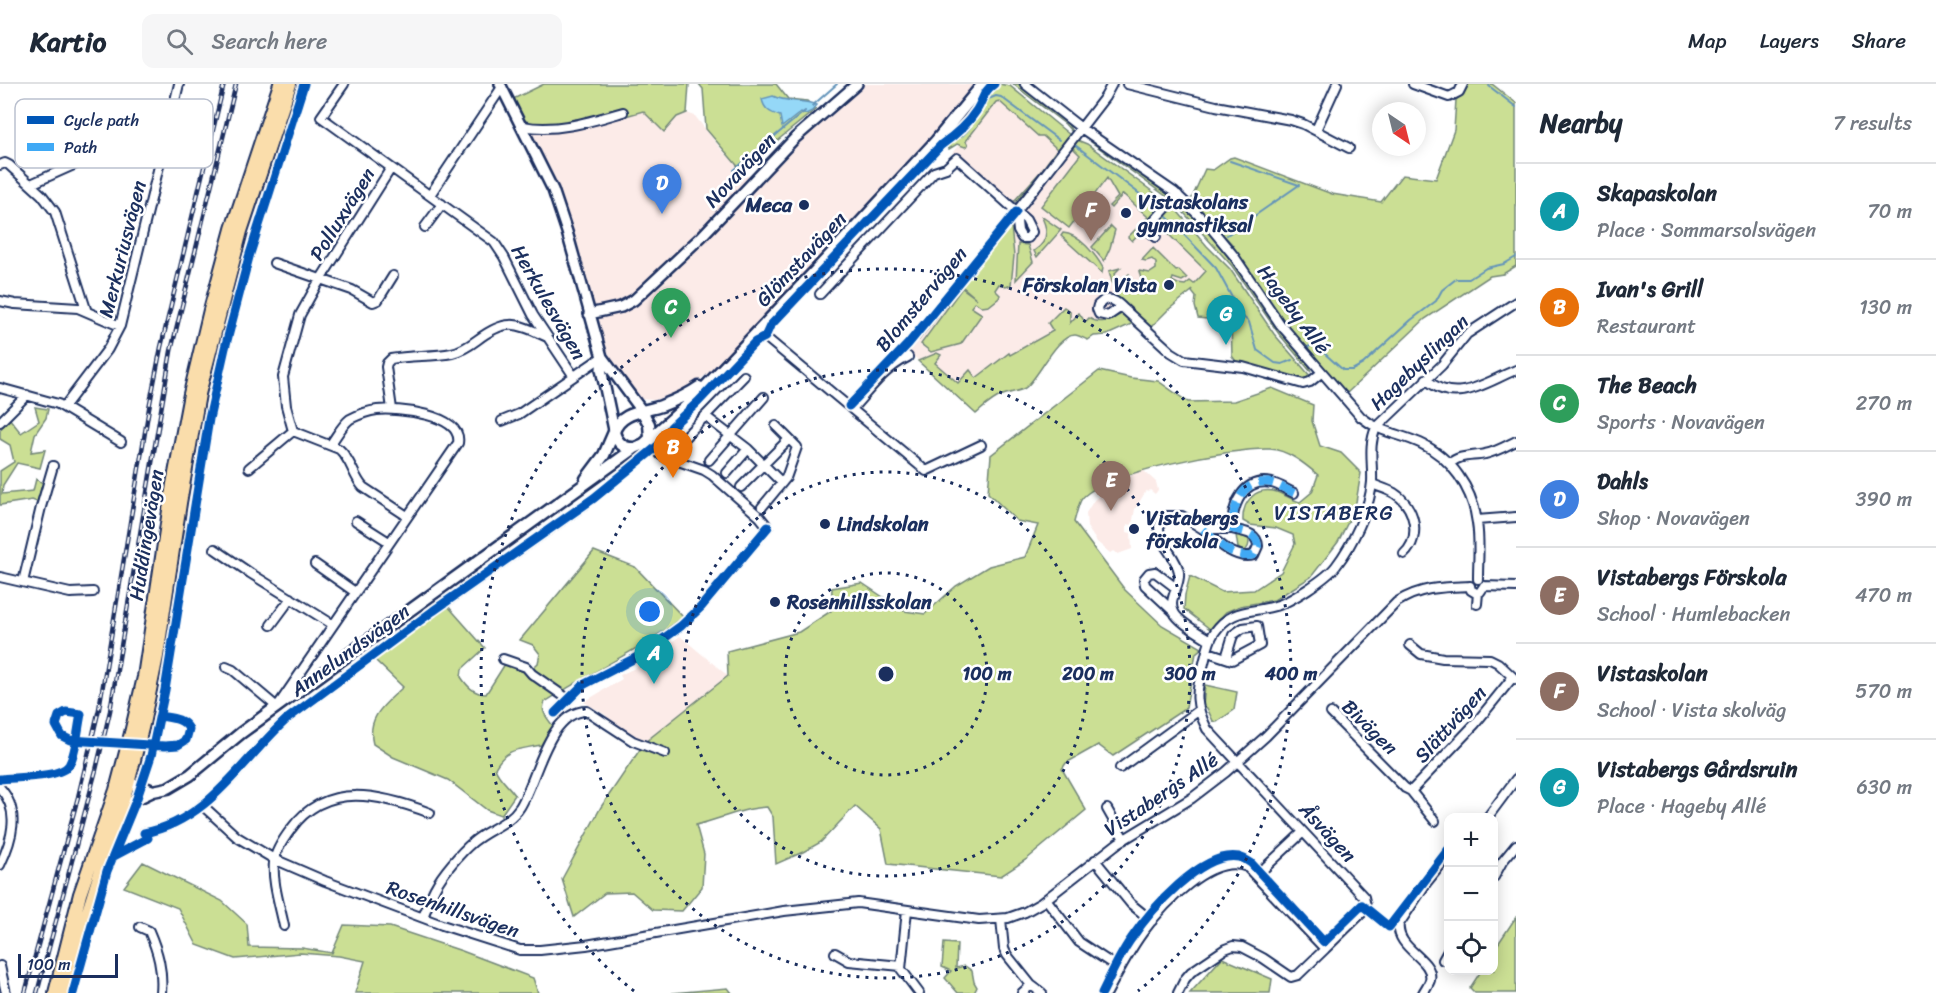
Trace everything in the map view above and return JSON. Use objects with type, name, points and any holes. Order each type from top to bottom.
[{"type":"main road","name":"Huddingevägen","points":[[55,993],[80,894],[116,790],[144,676],[173,484],[192,384],[210,310],[232,230],[280,84]]},
{"type":"main road","name":"Huddingevägen","points":[[64,993],[128,784],[143,724],[157,656],[199,394],[241,231],[290,84]]},
{"type":"main road","name":"Glömstavägen","points":[[971,99],[977,84]]},
{"type":"main road","name":"Glömstavägen","points":[[112,836],[132,801],[183,780],[323,673],[649,438],[692,401],[936,141],[983,84]]},
{"type":"main road","name":"Glömstavägen","points":[[573,492],[598,465],[622,419],[685,395],[716,375]]},
{"type":"main road","points":[[642,411],[649,424],[649,438]]},
{"type":"main road","points":[[614,431],[622,445],[635,448]]},
{"type":"main road","points":[[116,790],[128,784],[153,791]]},
{"type":"street","name":"Merkuriusvägen","points":[[175,99],[179,84]]},
{"type":"street","name":"Herkulesvägen","points":[[344,84],[321,117],[498,247],[533,315],[573,375],[602,357]]},
{"type":"street","name":"Novavägen","points":[[589,314],[621,307],[633,300],[701,237],[795,138],[856,84]]},
{"type":"street","name":"Hageby Allé","points":[[1025,84],[1081,128],[1178,195],[1216,232],[1280,324],[1355,411],[1376,428],[1425,446],[1449,464],[1466,488],[1477,520],[1478,579]]},
{"type":"street","points":[[820,294],[934,172],[946,168],[957,158],[1017,211],[1105,97],[1112,84]]},
{"type":"street","points":[[1127,84],[1139,85],[1216,106],[1291,120],[1316,130],[1349,148]]},
{"type":"street","points":[[1316,130],[1337,84]]},
{"type":"street","points":[[1413,84],[1451,97],[1459,93],[1463,84]]},
{"type":"street","points":[[430,195],[501,86],[553,190],[602,357],[642,411]]},
{"type":"street","points":[[523,126],[533,129],[578,123],[623,112]]},
{"type":"street","points":[[4,165],[31,184],[55,212],[86,309]]},
{"type":"street","points":[[31,184],[67,168]]},
{"type":"street","name":"Merkuriusvägen","points":[[64,407],[108,349],[120,326],[159,168]]},
{"type":"street","name":"Polluxvägen","points":[[293,431],[283,384],[285,368],[300,315],[391,168]]},
{"type":"street","points":[[1156,237],[1147,229],[1178,195]]},
{"type":"street","points":[[425,227],[442,204]]},
{"type":"street","name":"Polluxvägen","points":[[274,263],[321,278]]},
{"type":"street","points":[[321,278],[352,290],[373,302],[378,300],[393,276]]},
{"type":"street","points":[[0,301],[86,309],[120,326]]},
{"type":"street","name":"Hagebyslingan","points":[[1376,428],[1442,365],[1467,334],[1516,302]]},
{"type":"street","points":[[1121,307],[1171,352],[1186,361],[1243,368],[1304,384],[1322,373]]},
{"type":"street","points":[[392,409],[386,367],[391,359],[461,351],[493,329],[507,325],[523,325],[547,336]]},
{"type":"street","points":[[758,331],[926,471],[981,445]]},
{"type":"street","points":[[602,357],[601,369],[614,431]]},
{"type":"street","name":"Blomstervägen","points":[[852,409],[877,380],[897,362],[908,357]]},
{"type":"street","points":[[1426,380],[1443,390],[1466,392],[1516,370]]},
{"type":"street","points":[[501,421],[519,414],[573,375]]},
{"type":"street","points":[[674,459],[682,440],[744,376]]},
{"type":"street","points":[[0,388],[64,407],[121,442]]},
{"type":"street","points":[[0,422],[27,395]]},
{"type":"street","points":[[710,460],[764,397]]},
{"type":"street","points":[[226,667],[233,670],[277,707],[458,443],[459,435],[453,426],[435,418],[392,409],[374,410],[346,422],[330,445]]},
{"type":"street","points":[[705,416],[748,449],[782,483]]},
{"type":"street","points":[[762,507],[786,478],[797,447],[776,426]]},
{"type":"street","points":[[1120,768],[1198,711],[1199,679],[1210,640],[1224,621],[1240,612],[1273,607],[1288,602],[1335,568],[1355,536],[1368,501],[1372,484],[1371,442],[1376,428]]},
{"type":"street","points":[[249,468],[293,431],[345,453],[358,482],[407,516]]},
{"type":"street","points":[[555,713],[589,681],[641,655],[681,626],[701,607],[768,527],[760,517],[712,475],[662,455],[649,438]]},
{"type":"street","points":[[741,487],[789,439]]},
{"type":"street","points":[[1449,464],[1468,455],[1495,451],[1516,441]]},
{"type":"street","points":[[727,473],[748,449]]},
{"type":"street","points":[[23,582],[40,507],[53,466]]},
{"type":"street","points":[[1232,529],[1232,512],[1236,502],[1248,488],[1271,483],[1294,494]]},
{"type":"street","points":[[1372,484],[1395,493],[1412,514],[1413,544],[1404,554]]},
{"type":"street","name":"Annelundsvägen","points":[[144,833],[164,829],[202,805],[224,788],[266,737],[287,718],[433,611],[587,503]]},
{"type":"street","points":[[1173,611],[1172,602],[1179,572],[1161,538],[1159,529],[1160,523],[1167,516],[1177,515],[1203,529],[1228,549],[1243,556],[1254,555],[1258,546],[1256,537],[1249,532],[1232,529],[1203,529]]},
{"type":"street","points":[[1477,520],[1516,517]]},
{"type":"street","points":[[356,520],[389,542]]},
{"type":"street","points":[[215,549],[332,624]]},
{"type":"street","points":[[315,564],[355,592]]},
{"type":"street","points":[[1176,588],[1155,572],[1149,573],[1144,579],[1145,585],[1178,617],[1210,640]]},
{"type":"street","points":[[0,577],[70,593],[93,592]]},
{"type":"street","points":[[1478,604],[1481,590],[1481,580],[1472,580],[1470,586],[1473,592],[1481,590],[1516,587]]},
{"type":"street","name":"Vistabergs Allé","points":[[824,908],[858,903],[979,920],[1001,919],[1025,912],[1046,899],[1124,839],[1192,798],[1238,762],[1397,602],[1410,594],[1429,588],[1470,586]]},
{"type":"street","points":[[272,625],[291,598]]},
{"type":"street","points":[[1208,652],[1226,658],[1232,660],[1260,645],[1257,627],[1243,628],[1233,635],[1226,658]]},
{"type":"street","points":[[1410,645],[1421,654],[1443,658],[1491,659],[1514,678]]},
{"type":"street","points":[[503,659],[526,667],[532,674],[568,699]]},
{"type":"street","name":"Annelundsvägen","points":[[323,673],[333,686]]},
{"type":"street","name":"Slättvägen","points":[[1411,791],[1475,724],[1514,678]]},
{"type":"street","points":[[423,917],[435,886],[471,843],[510,819],[520,807],[548,743],[556,729],[572,714],[587,711],[633,741],[665,753]]},
{"type":"street","name":"Åsvägen","points":[[1198,711],[1207,729],[1364,897],[1366,906],[1364,911],[1324,949]]},
{"type":"street","name":"Bivägen","points":[[1331,713],[1405,788],[1411,791],[1435,821]]},
{"type":"street","points":[[1491,813],[1516,779]]},
{"type":"street","points":[[0,788],[10,801],[13,821],[7,850],[0,865]]},
{"type":"street","points":[[284,926],[274,873],[274,859],[286,836],[309,810],[341,796],[381,797],[430,813]]},
{"type":"street","name":"Rosenhillsvägen","points":[[202,805],[237,837],[274,859],[325,882],[473,936],[520,950],[540,951],[586,945],[784,911],[824,908]]},
{"type":"street","points":[[1107,808],[1124,839]]},
{"type":"street","points":[[1256,876],[1303,832]]},
{"type":"street","points":[[1498,870],[1516,845]]},
{"type":"street","points":[[1095,860],[1131,904],[1152,921]]},
{"type":"street","points":[[1424,993],[1430,979],[1429,970],[1401,940],[1398,930],[1399,924],[1422,890],[1444,862]]},
{"type":"street","points":[[1107,993],[1152,921],[1183,890],[1215,867],[1232,863],[1247,867],[1324,949],[1298,975],[1291,977],[1276,965],[1242,947],[1229,947],[1191,972],[1178,993]]},
{"type":"street","points":[[1046,899],[1079,942],[1120,969]]},
{"type":"street","points":[[907,910],[901,966],[903,974],[919,993]]},
{"type":"street","points":[[1001,919],[1004,949],[1031,985],[1042,993]]},
{"type":"street","points":[[140,927],[149,931],[155,946],[162,972],[161,993]]},
{"type":"street","points":[[834,953],[849,961],[901,966]]},
{"type":"street","points":[[0,966],[6,993]]},
{"type":"street","points":[[1022,993],[1031,985]]},
{"type":"shaded area","points":[[865,84],[974,84],[917,153],[847,231],[714,369],[673,394],[654,400],[639,399],[622,379],[611,360],[601,335],[567,218],[556,188],[528,133],[598,124],[643,111],[664,132],[677,117],[687,113],[695,116],[721,149],[756,185],[795,144]]},
{"type":"shaded area","points":[[1000,94],[1170,217],[1212,265],[1231,309],[1207,319],[1198,318],[1195,306],[1196,297],[1191,291],[1145,333],[1130,320],[1069,334],[976,414],[907,350],[1016,210],[952,153]]},
{"type":"shaded area","name":"Vistabergs förskola","points":[[1139,471],[1144,471],[1156,482],[1158,490],[1155,494],[1150,490],[1146,491],[1135,509],[1132,525],[1127,524],[1127,532],[1131,533],[1132,549],[1118,554],[1113,551],[1110,553],[1097,542],[1087,527],[1086,513],[1094,500],[1105,491]]},
{"type":"shaded area","points":[[680,636],[728,676],[645,742],[608,720],[606,715],[584,702],[622,679],[620,675],[635,668]]},
{"type":"green space","points":[[544,84],[689,84],[687,113],[677,117],[664,132],[643,111],[598,124],[528,133],[511,100]]},
{"type":"green space","points":[[699,84],[776,84],[788,99],[807,101],[816,109],[741,170],[706,129],[703,89]]},
{"type":"green space","points":[[999,84],[1010,86],[1070,135],[1017,201],[1014,201],[1057,149],[1043,136],[1038,136],[999,101],[966,141],[968,145],[965,147],[957,144],[949,149],[944,145],[972,118],[988,94]]},
{"type":"green space","points":[[1013,84],[1018,84],[1068,124],[1072,132],[1065,124]]},
{"type":"green space","points":[[1466,84],[1492,84],[1516,103],[1516,266],[1503,274],[1490,276],[1425,319],[1346,394],[1276,312],[1231,243],[1191,200],[1205,169],[1213,170],[1234,157],[1332,194],[1381,202],[1402,175],[1436,179],[1454,130],[1456,100],[1461,96]]},
{"type":"green space","points":[[1077,140],[1087,144],[1167,202],[1132,241],[1128,237],[1148,217],[1123,194],[1111,208],[1109,206],[1118,197],[1107,178],[1069,228],[1041,206],[1080,155],[1073,148]]},
{"type":"green space","points":[[1091,142],[1148,177],[1170,199]]},
{"type":"green space","points":[[1176,204],[1200,222],[1215,240],[1279,330],[1309,366],[1311,372],[1279,334],[1232,266]]},
{"type":"green space","points":[[1173,206],[1230,269],[1274,334],[1311,377],[1301,381],[1239,365],[1232,356],[1231,322],[1224,311],[1207,319],[1198,318],[1193,290],[1149,329],[1113,297],[1115,292],[1109,271],[1120,268],[1115,273],[1116,279],[1122,280],[1129,274],[1133,283],[1130,286],[1134,289],[1140,286],[1142,283],[1139,271],[1150,273],[1156,269],[1156,263],[1152,259],[1142,260],[1153,248],[1176,271],[1179,270],[1187,278],[1182,281],[1173,278],[1172,281],[1178,284],[1185,285],[1190,281],[1194,284],[1206,271],[1157,223]]},
{"type":"green space","points":[[1041,216],[1061,230],[1037,257],[1034,251],[1042,244],[1046,235]]},
{"type":"green space","points":[[1009,224],[1014,256],[1011,285],[1006,287],[999,284],[995,290],[1000,295],[999,298],[989,306],[982,307],[975,302],[971,307],[982,314],[961,344],[931,352],[921,344],[962,288],[959,287]]},
{"type":"green space","points":[[1111,226],[1115,230],[1104,261],[1092,247]]},
{"type":"green space","points":[[1063,233],[1075,237],[1086,246],[1103,268],[1102,273],[1061,236]]},
{"type":"green space","points":[[1018,244],[1028,245],[1033,262],[1016,280]]},
{"type":"green space","points":[[953,292],[956,294],[919,340],[917,339],[907,350]]},
{"type":"green space","points":[[1064,307],[1070,311],[1070,323],[1079,313],[1085,322],[1089,318],[1106,321],[1122,314],[1136,322],[1107,335],[1094,336],[1088,340],[1077,335],[1068,337],[1055,349],[1025,388],[999,397],[976,414],[918,361],[937,353],[941,355],[935,363],[958,383],[970,370],[976,378],[1009,353],[1010,355],[1053,331],[1048,323]]},
{"type":"green space","points":[[1099,371],[1158,381],[1188,402],[1234,401],[1272,388],[1313,405],[1312,421],[1320,446],[1341,453],[1361,473],[1355,508],[1338,542],[1311,577],[1274,600],[1240,606],[1226,612],[1210,629],[1184,609],[1190,576],[1222,592],[1254,590],[1281,572],[1295,544],[1293,535],[1276,528],[1250,525],[1243,521],[1245,507],[1252,497],[1263,491],[1277,492],[1300,502],[1312,492],[1318,475],[1302,462],[1277,450],[1229,452],[1140,471],[1113,480],[1093,490],[1081,500],[1074,522],[1125,590],[1162,625],[1202,648],[1196,653],[1186,708],[1113,756],[1098,745],[1066,763],[1062,769],[1086,810],[1027,859],[1001,876],[888,864],[881,829],[855,806],[821,842],[776,864],[773,817],[767,807],[696,825],[704,854],[702,887],[682,911],[653,910],[632,892],[605,893],[574,917],[562,879],[601,807],[645,742],[728,676],[727,651],[799,632],[831,611],[832,588],[862,583],[904,611],[925,614],[956,586],[989,566],[1025,557],[1038,525],[1017,521],[988,493],[991,455]]},
{"type":"green space","points":[[35,407],[48,409],[46,418],[35,434],[31,452],[45,450],[40,468],[17,463],[3,485],[2,494],[33,491],[36,479],[43,483],[37,502],[32,500],[0,505],[0,471],[14,462],[10,445],[0,439],[0,430],[9,418],[21,433],[39,421]]},
{"type":"green space","points":[[1236,535],[1249,536],[1247,549],[1243,551],[1238,548]]},
{"type":"green space","points":[[594,551],[635,567],[683,617],[650,640],[545,702],[544,711],[553,726],[541,745],[509,753],[495,768],[515,795],[501,815],[487,810],[448,780],[393,757],[373,744],[372,726],[375,719],[384,705],[403,687],[375,660],[447,605],[485,648],[462,669],[461,677],[471,689],[486,694],[505,664],[527,673],[538,663],[540,654],[533,645],[520,640]]},
{"type":"green space","points":[[1205,685],[1237,692],[1234,710],[1217,722],[1213,721],[1207,708],[1203,706]]},
{"type":"green space","points":[[143,862],[222,901],[247,924],[249,947],[302,948],[332,953],[344,925],[390,927],[533,978],[538,993],[355,993],[365,961],[300,953],[235,959],[197,945],[178,908],[124,887]]},
{"type":"green space","points":[[1516,917],[1516,993],[1475,993],[1470,988],[1478,975],[1498,975],[1498,944]]},
{"type":"green space","points":[[944,943],[957,944],[956,968],[965,966],[972,971],[977,987],[974,993],[958,993],[945,978],[951,971],[942,967]]},
{"type":"green space","points":[[1222,958],[1272,979],[1270,993],[1190,993]]},
{"type":"green space","points":[[728,988],[732,993],[672,993]]},
{"type":"water","points":[[773,96],[817,105],[806,114],[801,112],[782,127],[780,116],[768,110],[763,103],[762,99]]},
{"type":"waterway","points":[[812,106],[837,84]]},
{"type":"waterway","points":[[1489,86],[1516,107]]},
{"type":"waterway","points":[[953,141],[968,130],[986,100],[996,96],[1001,97],[1059,140]]},
{"type":"waterway","points":[[734,170],[805,111]]},
{"type":"waterway","points":[[1075,145],[1153,204]]},
{"type":"waterway","points":[[1227,235],[1299,185],[1230,161]]},
{"type":"waterway","points":[[1167,217],[1216,268],[1242,316],[1249,322],[1257,350],[1275,363],[1282,364],[1292,360]]},
{"type":"waterway","points":[[1308,347],[1314,344],[1343,370],[1352,370],[1363,364],[1411,320],[1436,301],[1442,290],[1456,279],[1469,279],[1486,268],[1504,264],[1516,257]]},
{"type":"railway","points":[[213,130],[224,84]]},
{"type":"railway","points":[[37,993],[110,711],[171,351],[236,84]]},
{"type":"railway","points":[[25,993],[78,797],[99,709],[149,408],[161,347],[204,168]]},
{"type":"marked path","points":[[1203,529],[1233,553],[1254,555],[1258,546],[1255,538],[1249,533],[1232,529],[1234,511],[1241,495],[1254,484],[1262,482],[1275,484],[1294,493]]},
{"type":"cycle path","points":[[73,993],[107,871],[137,798],[151,756],[165,690],[209,419],[225,348],[249,257],[304,84]]},
{"type":"cycle path","points":[[114,856],[148,838],[144,833],[167,826],[187,816],[206,802],[287,719],[433,611],[594,498],[665,440],[671,427],[755,342],[765,337],[770,326],[941,145],[964,126],[994,84]]},
{"type":"cycle path","points":[[849,406],[908,344],[1016,212]]},
{"type":"cycle path","points":[[555,713],[583,685],[641,655],[681,626],[701,607],[768,527]]},
{"type":"cycle path","points":[[0,779],[48,775],[69,765],[75,748],[76,741],[78,733],[81,714],[66,712],[59,716],[56,725],[62,736],[70,740],[165,746],[178,745],[186,740],[189,729],[186,725],[176,719],[160,716]]},
{"type":"cycle path","points":[[1102,993],[1115,966],[1139,927],[1178,885],[1209,863],[1224,857],[1239,857],[1251,863],[1324,942],[1362,905],[1389,927],[1444,855]]},
{"type":"place","name":"Meca","points":[[804,205]]},
{"type":"place","name":"Vistaskolans gymnastiksal","points":[[1126,213]]},
{"type":"place","name":"Dahls","points":[[662,214]]},
{"type":"place","name":"Vistaskolan","points":[[1091,241]]},
{"type":"place","name":"Förskolan Vista","points":[[1169,285]]},
{"type":"place","name":"The Beach","points":[[671,338]]},
{"type":"place","name":"Vistabergs Gårdsruin","points":[[1226,345]]},
{"type":"place","name":"Ivan's Grill","points":[[673,478]]},
{"type":"place","name":"Vistabergs Förskola","points":[[1111,511]]},
{"type":"place","name":"Lindskolan","points":[[825,524]]},
{"type":"place","name":"Vistabergs förskola","points":[[1134,529]]},
{"type":"place","name":"Rosenhillsskolan","points":[[775,602]]},
{"type":"place","name":"Skapaskolan","points":[[654,684]]},
{"type":"district","name":"VISTABERG","points":[[1334,513]]}]
